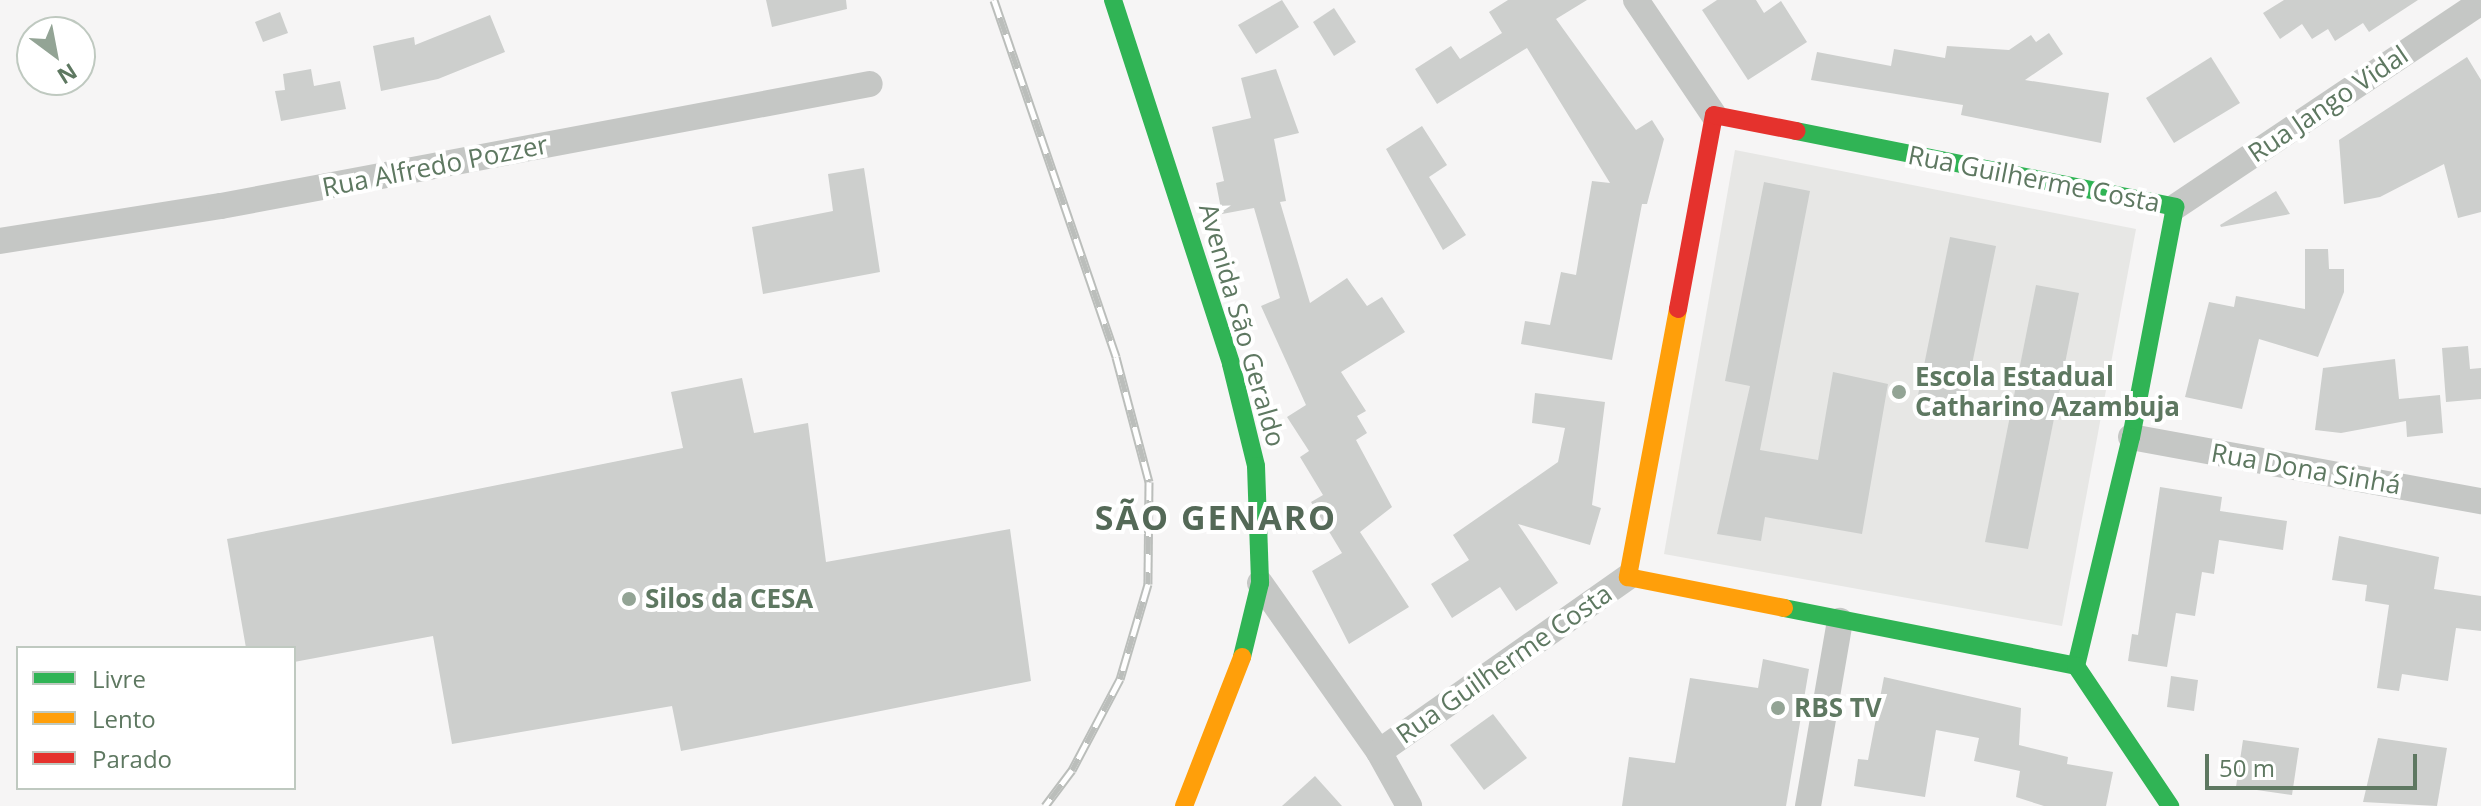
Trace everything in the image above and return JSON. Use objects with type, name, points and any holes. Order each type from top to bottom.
[{"type":"street","name":"Avenida São Geraldo","points":[[1113,0],[1231,364],[1256,466],[1260,583],[1235,683],[1184,806]]},
{"type":"street","points":[[1636,0],[1714,115]]},
{"type":"street","name":"Rua Jango Vidal","points":[[2175,207],[2481,2]]},
{"type":"street","name":"Rua Alfredo Pozzer","points":[[0,241],[221,206],[870,84]]},
{"type":"street","name":"Rua Guilherme Costa","points":[[1379,752],[1628,577],[1714,115],[2175,207],[2131,437],[2076,666],[1628,577]]},
{"type":"street","name":"Rua Dona Sinhá","points":[[2131,437],[2481,501]]},
{"type":"street","points":[[1260,583],[1379,752],[1409,806]]},
{"type":"street","points":[[1808,806],[1840,621]]},
{"type":"street","points":[[2076,666],[2170,806]]},
{"type":"shaded area","name":"Escola Estadual Catharino Azambuja","points":[[1735,150],[2136,229],[2062,626],[1664,554]]},
{"type":"building","points":[[766,0],[846,0],[847,9],[772,27]]},
{"type":"building","points":[[1282,0],[1299,27],[1256,54],[1238,25]]},
{"type":"building","points":[[1508,0],[1587,0],[1556,19],[1636,130],[1652,120],[1664,139],[1647,204],[1642,204],[1612,360],[1521,344],[1525,321],[1550,325],[1561,272],[1576,275],[1592,181],[1610,183],[1527,48],[1437,104],[1415,69],[1451,46],[1460,59],[1502,33],[1489,12]]},
{"type":"building","points":[[1717,0],[1756,0],[1764,13],[1781,1],[1807,42],[1748,80],[1702,10]]},
{"type":"building","points":[[2284,0],[2418,0],[2369,32],[2363,23],[2335,41],[2328,29],[2312,39],[2302,24],[2280,39],[2263,13]]},
{"type":"building","points":[[1334,8],[1356,42],[1334,56],[1313,22]]},
{"type":"building","points":[[280,12],[288,33],[263,42],[255,22]]},
{"type":"building","points":[[490,15],[505,52],[438,79],[381,91],[373,46],[414,37],[415,45]]},
{"type":"building","points":[[2049,33],[2063,54],[2025,80],[2109,93],[2101,143],[1961,115],[1963,105],[1811,80],[1817,52],[1891,66],[1894,49],[1945,58],[1947,46],[2009,50],[2031,35],[2036,42]]},
{"type":"building","points":[[2211,57],[2240,103],[2174,143],[2146,98]]},
{"type":"building","points":[[2467,57],[2481,80],[2481,212],[2458,218],[2444,164],[2380,197],[2344,204],[2339,140]]},
{"type":"building","points":[[311,69],[314,86],[340,81],[346,109],[281,121],[275,91],[285,90],[283,74]]},
{"type":"building","points":[[1276,69],[1299,133],[1274,139],[1286,201],[1280,202],[1310,303],[1347,278],[1367,306],[1382,297],[1405,332],[1341,372],[1366,411],[1357,416],[1367,433],[1356,440],[1392,507],[1360,532],[1409,607],[1349,644],[1312,571],[1342,553],[1311,502],[1323,495],[1300,457],[1309,451],[1287,417],[1306,405],[1261,306],[1280,298],[1254,208],[1222,214],[1216,183],[1224,181],[1212,127],[1251,118],[1241,78]]},
{"type":"building","points":[[1422,126],[1447,165],[1429,177],[1466,235],[1443,250],[1386,149]]},
{"type":"building","points":[[864,168],[880,272],[763,294],[752,227],[833,211],[828,174]]},
{"type":"building","points":[[1764,182],[1810,191],[1760,450],[1818,460],[1833,372],[1888,384],[1862,534],[1765,517],[1761,541],[1717,534],[1750,386],[1725,381]]},
{"type":"building","points":[[2276,191],[2290,214],[2221,227],[2220,225]]},
{"type":"building","points":[[1950,237],[1996,246],[1964,404],[1918,395]]},
{"type":"building","points":[[2305,249],[2328,249],[2329,269],[2344,269],[2344,292],[2318,357],[2259,339],[2242,409],[2185,397],[2209,302],[2234,307],[2236,296],[2305,309]]},
{"type":"building","points":[[2036,285],[2079,293],[2028,549],[1985,542]]},
{"type":"building","points":[[2468,346],[2470,369],[2481,368],[2481,399],[2446,402],[2442,348]]},
{"type":"building","points":[[2395,359],[2399,399],[2440,395],[2443,433],[2407,437],[2406,421],[2341,433],[2315,430],[2323,368]]},
{"type":"building","name":"Silos da CESA","points":[[742,378],[754,433],[808,423],[826,562],[1010,529],[1031,681],[681,751],[672,706],[452,744],[433,636],[296,662],[296,646],[246,646],[227,539],[683,448],[671,392]]},
{"type":"building","points":[[1535,393],[1605,402],[1592,505],[1601,508],[1590,545],[1518,524],[1558,583],[1516,611],[1500,587],[1452,618],[1431,584],[1469,560],[1453,535],[1558,462],[1565,428],[1532,423]]},
{"type":"building","points":[[2160,487],[2222,497],[2220,511],[2287,521],[2283,550],[2219,540],[2214,574],[2202,572],[2195,616],[2176,613],[2167,667],[2128,661],[2132,634],[2138,635]]},
{"type":"building","points":[[2339,536],[2439,557],[2434,589],[2481,596],[2481,631],[2456,628],[2448,681],[2402,674],[2399,691],[2377,688],[2389,605],[2365,601],[2367,585],[2332,580]]},
{"type":"building","name":"RBS TV","points":[[1763,659],[1809,669],[1786,806],[1622,806],[1629,757],[1675,763],[1690,678],[1758,688]]},
{"type":"building","points":[[2171,676],[2198,680],[2194,711],[2167,707]]},
{"type":"building","points":[[1884,677],[2021,708],[2019,745],[2068,757],[2067,764],[2113,772],[2106,806],[2044,806],[2016,797],[2020,771],[1974,761],[1979,738],[1936,730],[1925,797],[1854,786],[1858,759],[1868,760]]},
{"type":"building","points":[[1493,714],[1527,758],[1484,790],[1450,745]]},
{"type":"building","points":[[2378,738],[2447,748],[2437,806],[2363,802]]},
{"type":"building","points":[[2243,740],[2299,748],[2292,795],[2236,787]]},
{"type":"building","points":[[1315,776],[1342,806],[1282,806]]},
{"type":"railway","points":[[994,0],[1116,357],[1149,482],[1148,584],[1120,679],[1072,770],[1045,806]]},
{"type":"traffic: fast","points":[[1113,0],[1231,364],[1256,466],[1260,583],[1242,657]]},
{"type":"traffic: fast","points":[[1796,131],[2175,207],[2131,437],[2076,666]]},
{"type":"traffic: fast","points":[[1784,608],[2076,666],[2170,806]]},
{"type":"traffic: slow","points":[[1678,309],[1628,577],[1784,608]]},
{"type":"traffic: slow","points":[[1184,806],[1242,657]]},
{"type":"traffic: jam","points":[[1678,309],[1714,115],[1796,131]]},
{"type":"place","name":"Escola Estadual Catharino Azambuja","points":[[1899,392]]},
{"type":"place","name":"Silos da CESA","points":[[629,599]]},
{"type":"place","name":"RBS TV","points":[[1778,708]]},
{"type":"district","name":"SÃO GENARO","points":[[1216,518]]}]
